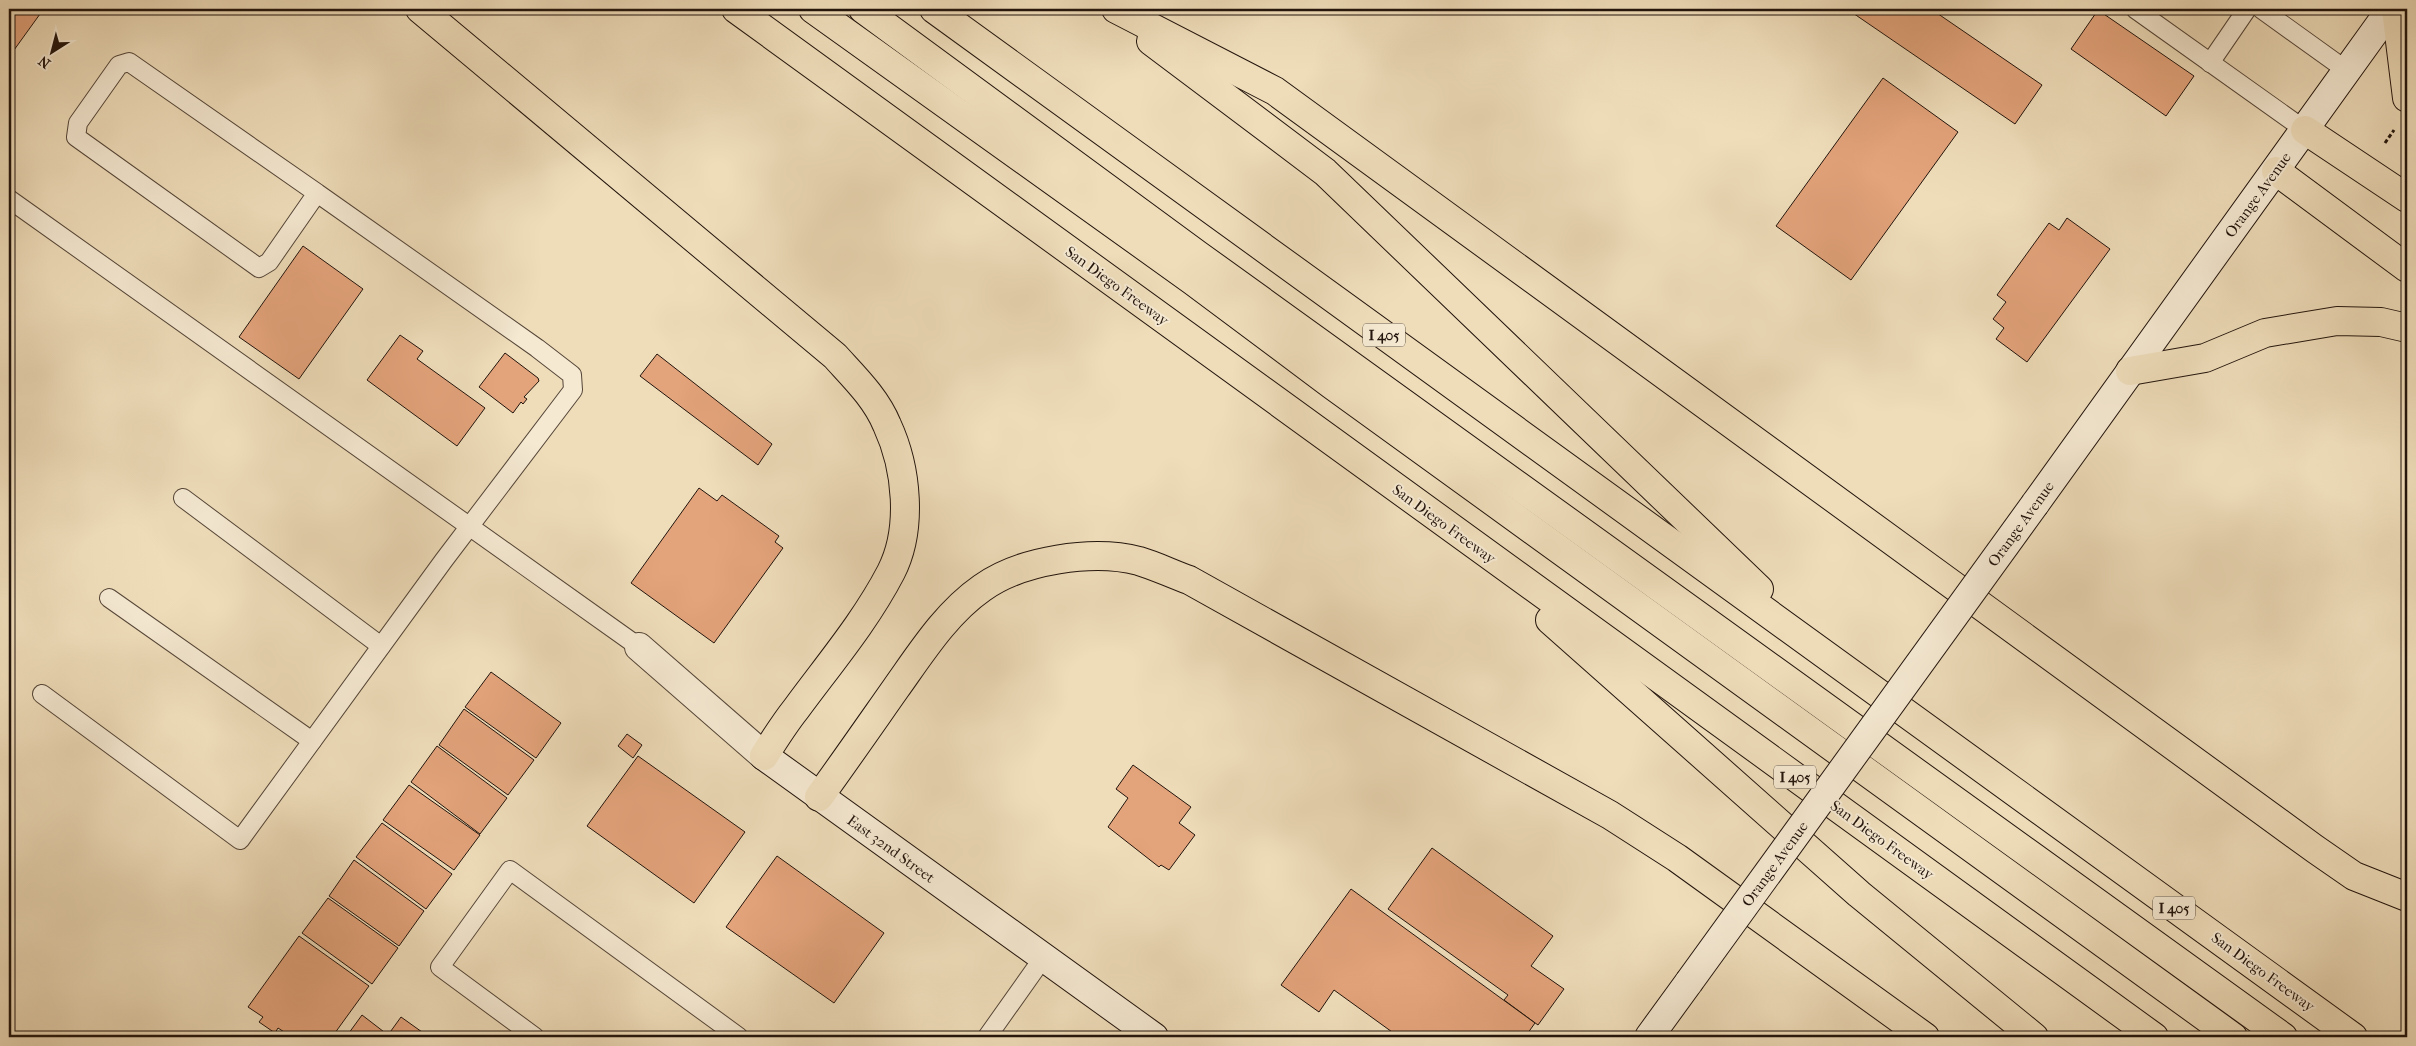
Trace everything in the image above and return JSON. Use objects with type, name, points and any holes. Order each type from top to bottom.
[{"type":"highway","points":[[420,9],[835,356],[863,387],[887,424],[899,464],[904,497],[904,531],[892,571],[855,632],[795,710],[764,756]]},
{"type":"highway","name":"San Diego Freeway","points":[[736,9],[1435,518],[2154,1037]]},
{"type":"highway","points":[[813,9],[1192,281],[1332,385],[2233,1037]]},
{"type":"highway","points":[[863,9],[1198,255],[2283,1037]]},
{"type":"highway","name":"San Diego Freeway","points":[[934,9],[2352,1037]]},
{"type":"highway","points":[[1108,9],[1325,172],[1834,660]]},
{"type":"highway","points":[[1116,9],[1275,91],[2323,854],[2354,876],[2407,896]]},
{"type":"highway","points":[[2396,9],[2407,98]]},
{"type":"highway","points":[[2305,130],[2407,198]]},
{"type":"highway","points":[[2276,171],[2407,268]]},
{"type":"highway","points":[[2130,372],[2204,358],[2265,333],[2337,321],[2381,322],[2407,328]]},
{"type":"highway","points":[[1435,518],[1859,894],[2034,1037]]},
{"type":"highway","points":[[819,797],[921,654],[951,616],[982,587],[1016,571],[1057,558],[1090,556],[1138,561],[1189,580],[1610,815],[1677,858],[1924,1037]]},
{"type":"main road","name":"Orange Avenue","points":[[1653,1036],[1689,982],[2276,171],[2391,9]]},
{"type":"main road","name":"East 32nd Street","points":[[639,647],[764,756],[1154,1037]]},
{"type":"lane","points":[[2135,9],[2305,130]]},
{"type":"lane","points":[[2210,63],[2247,9]]},
{"type":"lane","points":[[2261,9],[2346,70]]},
{"type":"lane","points":[[42,694],[240,840],[381,646],[573,390],[572,375],[537,348],[317,193],[129,62],[118,65],[78,123],[76,137],[260,268],[269,262],[317,193]]},
{"type":"lane","points":[[9,199],[639,647]]},
{"type":"lane","points":[[183,498],[381,646]]},
{"type":"lane","points":[[109,598],[312,742]]},
{"type":"lane","points":[[535,1037],[440,967],[510,870],[739,1037]]},
{"type":"lane","points":[[987,1037],[1043,958]]},
{"type":"building","points":[[9,9],[32,9],[40,14],[9,57]]},
{"type":"building","points":[[1847,9],[1931,9],[2042,85],[2015,124]]},
{"type":"building","points":[[2098,10],[2194,76],[2166,116],[2071,49]]},
{"type":"building","points":[[1883,78],[1958,132],[1851,280],[1776,226]]},
{"type":"building","points":[[2067,218],[2110,249],[2027,362],[1996,339],[2004,328],[1993,319],[2006,302],[1997,295],[2049,223],[2059,230]]},
{"type":"building","points":[[303,246],[363,289],[299,379],[239,337]]},
{"type":"building","points":[[400,335],[423,351],[417,359],[485,408],[457,446],[367,380]]},
{"type":"building","points":[[505,353],[538,378],[539,381],[524,397],[527,399],[523,404],[521,402],[513,413],[479,387]]},
{"type":"building","points":[[657,354],[772,444],[758,465],[640,376]]},
{"type":"building","points":[[699,488],[717,501],[722,495],[779,536],[775,542],[783,548],[714,643],[631,583]]},
{"type":"building","points":[[491,672],[561,723],[536,758],[465,707]]},
{"type":"building","points":[[464,709],[534,760],[508,795],[439,745]]},
{"type":"building","points":[[627,734],[642,745],[633,758],[618,746]]},
{"type":"building","points":[[437,746],[507,798],[480,834],[411,782]]},
{"type":"building","points":[[638,756],[745,832],[694,903],[587,826]]},
{"type":"building","points":[[1133,765],[1191,807],[1179,823],[1195,835],[1169,870],[1161,865],[1159,867],[1108,827],[1128,798],[1116,789]]},
{"type":"building","points":[[409,785],[480,835],[454,870],[383,820]]},
{"type":"building","points":[[382,823],[452,874],[426,909],[356,857]]},
{"type":"building","points":[[1432,848],[1553,936],[1531,966],[1564,989],[1538,1025],[1504,1000],[1508,995],[1388,909]]},
{"type":"building","points":[[777,856],[884,933],[834,1003],[726,927]]},
{"type":"building","points":[[354,860],[424,911],[399,946],[329,896]]},
{"type":"building","points":[[1351,889],[1535,1023],[1525,1037],[1399,1037],[1334,990],[1319,1012],[1281,985]]},
{"type":"building","points":[[328,898],[398,948],[372,984],[302,933]]},
{"type":"building","points":[[299,936],[369,986],[332,1037],[292,1037],[278,1028],[275,1033],[259,1022],[263,1017],[248,1007]]},
{"type":"building","points":[[362,1015],[388,1035],[401,1017],[429,1037],[346,1037]]}]
